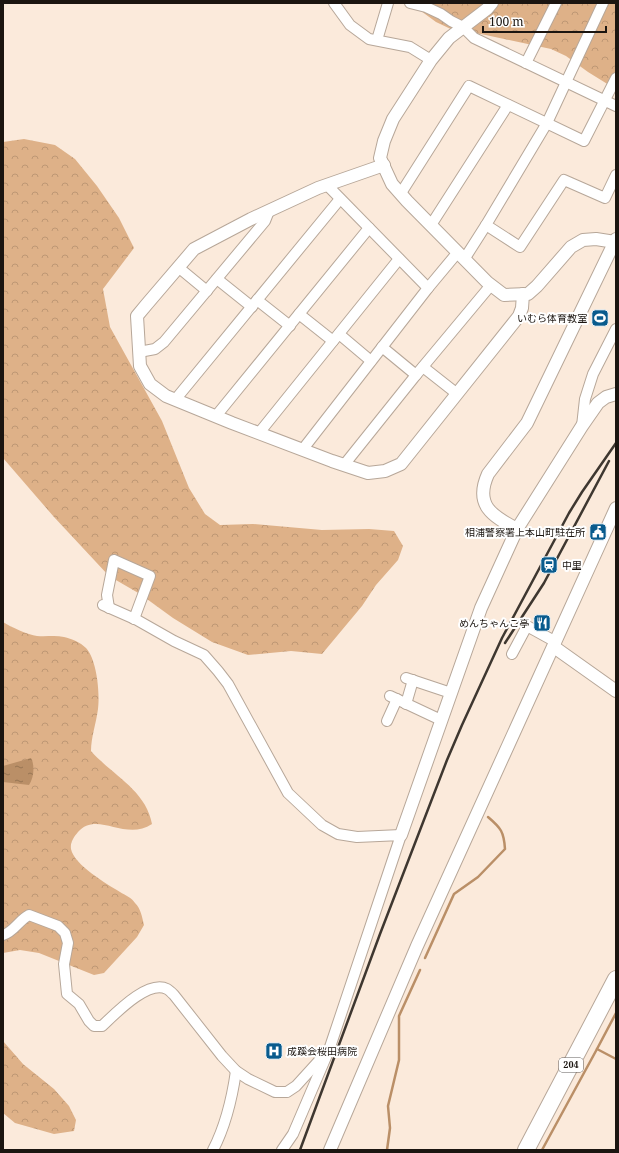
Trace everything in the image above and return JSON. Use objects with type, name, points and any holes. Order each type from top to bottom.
[{"type":"highway","name":"204","points":[[526,1150],[616,979]]},
{"type":"street","points":[[334,3],[350,26],[369,38],[410,47],[431,60]]},
{"type":"street","points":[[377,40],[388,3]]},
{"type":"street","points":[[410,3],[426,7],[463,27],[474,38],[616,106]]},
{"type":"street","points":[[492,3],[487,9],[449,38],[431,60],[393,119],[384,140],[380,158],[392,184],[400,193],[491,285],[504,294],[528,294],[537,286],[571,247],[584,240],[615,240],[527,423],[488,474],[484,483],[483,494],[485,505],[497,519],[517,529]]},
{"type":"street","points":[[526,63],[556,3]]},
{"type":"street","points":[[303,449],[428,288],[461,255],[486,224],[547,123],[603,3]]},
{"type":"street","points":[[400,193],[469,86],[584,141],[616,78]]},
{"type":"street","points":[[431,225],[508,105]]},
{"type":"street","points":[[384,166],[327,185],[270,211],[194,249],[137,316],[140,366],[150,384],[166,396],[175,400],[344,465],[368,473],[385,471],[401,464],[456,393],[519,316],[522,308],[522,294]]},
{"type":"street","points":[[486,224],[520,247],[564,180],[605,198],[616,175]]},
{"type":"street","points":[[327,185],[428,288]]},
{"type":"street","points":[[175,400],[340,199]]},
{"type":"street","points":[[139,352],[155,349],[164,342],[265,221],[270,211]]},
{"type":"street","points":[[216,416],[370,228]]},
{"type":"street","points":[[259,433],[399,259]]},
{"type":"street","points":[[178,267],[207,291]]},
{"type":"street","points":[[217,279],[290,326]]},
{"type":"street","points":[[344,465],[491,285]]},
{"type":"street","points":[[299,314],[371,361]]},
{"type":"street","points":[[582,426],[585,399],[593,374],[616,328]]},
{"type":"street","points":[[382,347],[416,375]]},
{"type":"street","points":[[423,367],[456,393]]},
{"type":"street","points":[[282,1150],[293,1134],[330,1050],[400,835],[481,608],[517,529],[598,403],[606,397],[616,394]]},
{"type":"street","points":[[330,1150],[415,952],[616,508]]},
{"type":"street","points":[[134,619],[150,576],[114,560],[106,606],[204,656],[228,684],[288,793],[322,825],[338,834],[357,837],[400,835]]},
{"type":"street","points":[[512,654],[526,626],[555,644],[616,692]]},
{"type":"street","points":[[387,721],[409,679],[451,693]]},
{"type":"street","points":[[398,700],[441,720]]},
{"type":"street","points":[[3,935],[16,926],[23,918],[29,915],[58,926],[65,933],[68,943],[64,964],[67,994],[79,1004],[89,1021],[94,1026],[102,1026],[116,1012],[136,997],[153,987],[166,989],[174,995],[222,1056],[236,1071],[248,1079],[275,1092],[287,1092],[296,1086],[320,1058],[330,1050]]},
{"type":"street","points":[[213,1150],[223,1128],[232,1095],[236,1071]]},
{"type":"green space","points":[[410,3],[616,3],[616,86],[609,85],[566,56],[551,49],[481,34],[457,32],[436,22]]},
{"type":"green space","points":[[24,139],[55,145],[75,159],[97,186],[119,218],[134,248],[103,289],[110,327],[162,421],[189,488],[205,514],[220,525],[253,524],[322,530],[369,529],[394,531],[403,546],[398,560],[376,585],[362,606],[322,654],[291,651],[248,655],[212,642],[173,618],[140,594],[109,576],[54,517],[3,458],[3,142]]},
{"type":"green space","points":[[3,622],[33,635],[61,636],[79,642],[90,653],[97,677],[99,694],[91,751],[99,760],[136,792],[149,812],[152,824],[142,829],[122,829],[94,824],[86,826],[78,832],[72,842],[71,849],[73,855],[84,868],[132,900],[139,908],[143,919],[144,925],[137,937],[104,973],[94,975],[39,953],[20,950],[3,953]]},
{"type":"green space","points":[[3,1041],[23,1064],[54,1089],[69,1106],[76,1120],[74,1131],[54,1134],[15,1123],[3,1113]]},
{"type":"water","points":[[31,758],[33,772],[29,785],[3,782],[3,766]]},
{"type":"waterway","points":[[425,958],[454,894],[478,877],[505,849],[503,834],[496,824],[488,817]]},
{"type":"waterway","points":[[387,1150],[390,1128],[388,1106],[399,1060],[399,1016],[420,970]]},
{"type":"waterway","points":[[616,1013],[597,1049],[616,1059]]},
{"type":"waterway","points":[[542,1150],[597,1049]]},
{"type":"railway","points":[[300,1150],[380,934],[462,725],[502,638],[569,513],[616,443]]},
{"type":"railway","points":[[505,643],[544,583],[609,461]]},
{"type":"place","name":"いむら体育教室","points":[[600,318]]},
{"type":"place","name":"相浦警察署上本山町駐在所","points":[[598,532]]},
{"type":"place","name":"中里","points":[[549,565]]},
{"type":"place","name":"めんちゃんこ亭","points":[[542,623]]},
{"type":"place","name":"成蹊会桜田病院","points":[[274,1051]]}]
